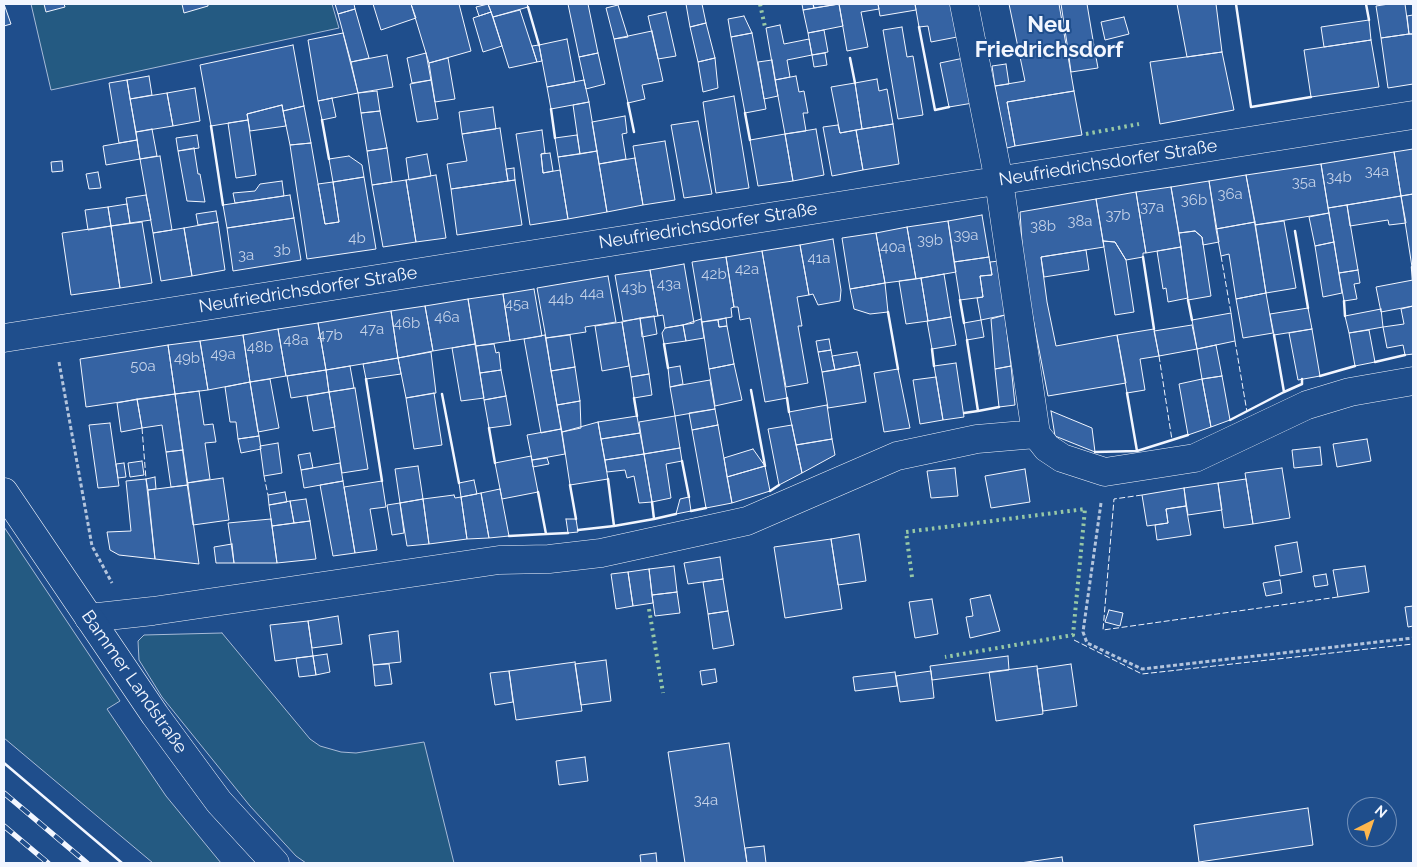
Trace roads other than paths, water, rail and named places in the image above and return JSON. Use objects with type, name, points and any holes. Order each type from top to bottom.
[{"type":"street","points":[[964,4],[999,180],[1036,434],[1047,448],[1062,458],[1105,472],[1195,458],[1307,406],[1350,392],[1413,381]]},
{"type":"street","name":"Neufriedrichsdorfer Straße","points":[[4,338],[1413,115]]},
{"type":"street","points":[[89,618],[129,614],[499,560],[549,559],[601,553],[747,521],[897,456],[977,439],[1036,434]]},
{"type":"street","name":"Bammer Landstraße","points":[[4,492],[155,715],[219,802],[275,863]]},
{"type":"railway","points":[[4,793],[87,863]]},
{"type":"railway","points":[[4,826],[48,863]]},
{"type":"district","name":"Neu Friedrichsdorf","points":[[1049,38]]}]
